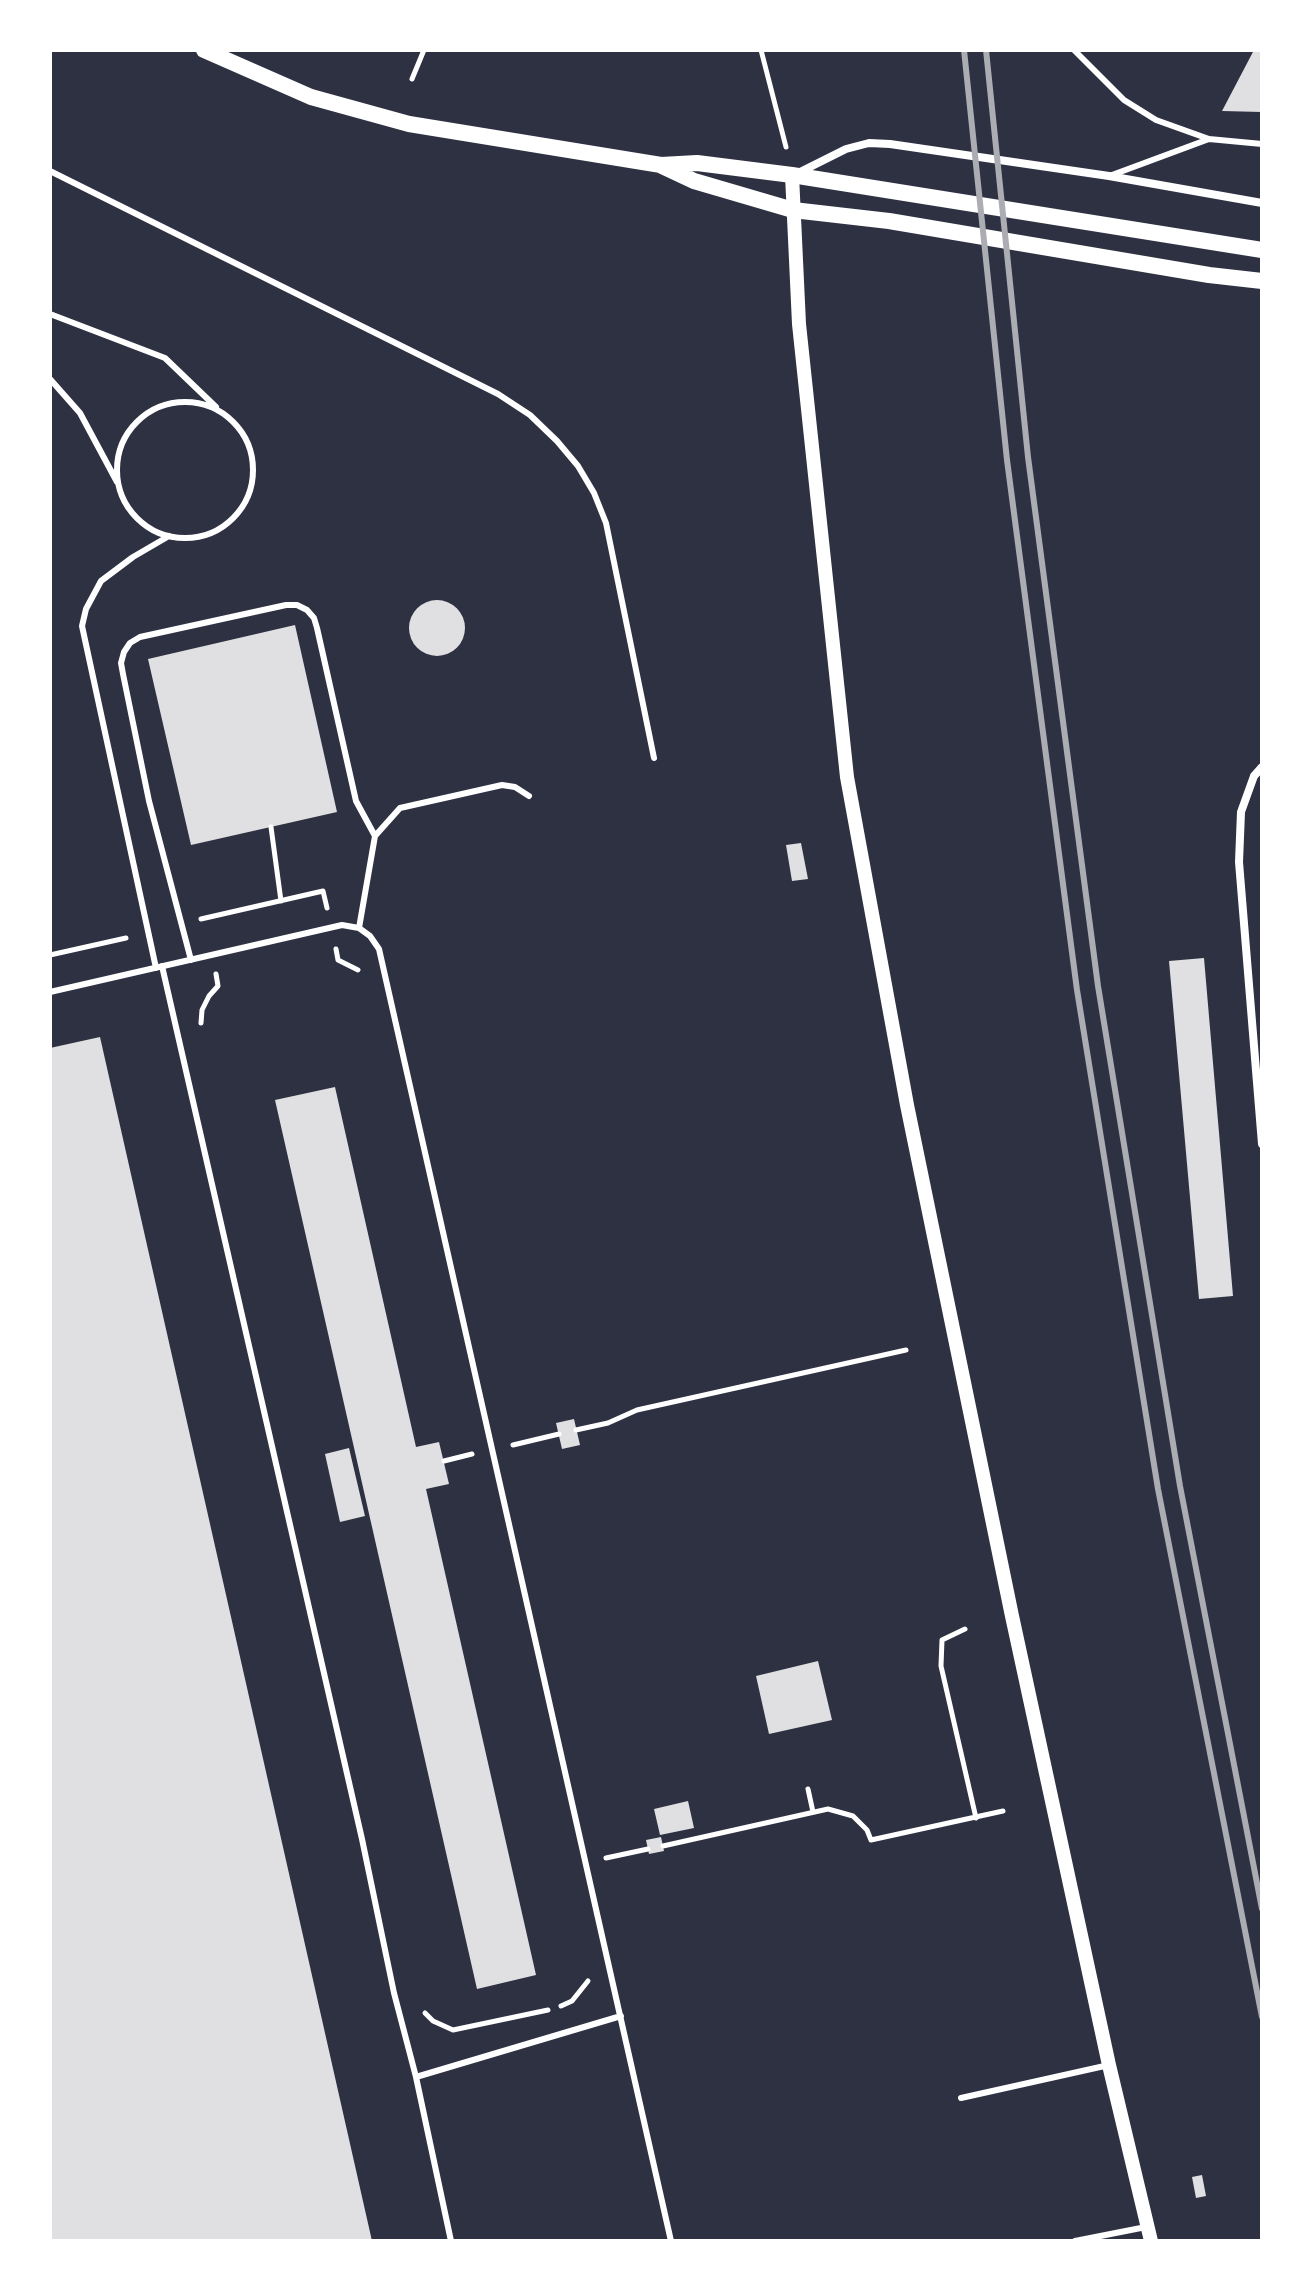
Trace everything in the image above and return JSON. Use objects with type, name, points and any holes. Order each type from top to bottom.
[{"type":"main road","points":[[204,50],[311,97],[409,124],[661,165],[697,163],[792,175],[1262,250]]},
{"type":"main road","points":[[661,165],[694,181],[793,210],[901,223],[1262,281]]},
{"type":"street","points":[[1150,2234],[1109,2065],[1012,1616],[907,1105],[847,777],[799,324],[792,175],[846,149],[869,143],[1109,176],[1262,203]]},
{"type":"street","points":[[1262,767],[1254,776],[1241,812],[1239,862],[1262,1144]]},
{"type":"lane","points":[[1074,51],[1124,100],[1156,120],[1209,139],[1262,144]]},
{"type":"lane","points":[[1109,176],[1209,139]]},
{"type":"lane","points":[[50,171],[498,394],[530,415],[557,441],[578,466],[594,493],[606,523],[654,758]]},
{"type":"lane","points":[[50,314],[165,358],[218,410]]},
{"type":"lane","points":[[50,379],[80,413],[132,512],[142,523],[169,536],[199,537],[213,532],[226,524],[246,502],[254,472],[248,443],[231,418],[202,404],[185,401],[151,410],[126,435],[118,459],[119,485]]},
{"type":"lane","points":[[169,536],[101,581],[86,609],[82,626],[148,932],[159,967],[362,1839],[451,2241]]},
{"type":"lane","points":[[191,960],[149,801],[121,663],[124,652],[140,637],[286,605],[297,605],[307,610],[317,628],[356,801],[375,836]]},
{"type":"lane","points":[[359,928],[375,836],[400,808],[502,785],[515,787],[529,796]]},
{"type":"lane","points":[[50,992],[342,925],[359,928],[370,936],[379,949],[671,2241]]},
{"type":"lane","points":[[416,2077],[621,2016]]},
{"type":"lane","points":[[961,2098],[1109,2065]]},
{"type":"lane","points":[[1075,2241],[1150,2234]]},
{"type":"path","points":[[412,79],[424,50]]},
{"type":"path","points":[[761,50],[792,175]]},
{"type":"path","points":[[271,827],[281,901]]},
{"type":"path","points":[[182,924],[323,891],[338,960],[353,965],[365,976]]},
{"type":"path","points":[[50,955],[148,932]]},
{"type":"path","points":[[576,1430],[608,1423],[637,1410],[906,1350]]},
{"type":"path","points":[[965,1629],[942,1640],[941,1666],[976,1818]]},
{"type":"path","points":[[808,1789],[813,1812]]},
{"type":"path","points":[[663,1846],[828,1809],[853,1816],[867,1830],[871,1840],[1003,1811]]},
{"type":"path","points":[[425,2013],[443,2027],[463,2029],[559,2008],[572,2001],[590,1977]]},
{"type":"building","points":[[1254,50],[1262,50],[1262,112],[1222,111]]},
{"type":"building","points":[[437,600],[457,608],[465,628],[457,648],[437,656],[417,648],[409,628],[417,608]]},
{"type":"building","points":[[295,625],[337,812],[191,845],[148,659]]},
{"type":"building","points":[[801,843],[808,879],[792,881],[786,845]]},
{"type":"building","points":[[1204,958],[1233,1296],[1199,1299],[1169,961]]},
{"type":"building","points":[[100,1037],[372,2241],[50,2241],[50,1048]]},
{"type":"building","points":[[335,1087],[416,1447],[439,1442],[449,1484],[426,1489],[536,1975],[477,1989],[275,1100]]},
{"type":"building","points":[[574,1419],[580,1445],[562,1449],[556,1423]]},
{"type":"building","points":[[349,1448],[365,1516],[340,1522],[325,1454]]},
{"type":"building","points":[[818,1661],[832,1720],[769,1734],[756,1676]]},
{"type":"building","points":[[688,1801],[694,1828],[660,1835],[654,1809]]},
{"type":"building","points":[[661,1837],[664,1851],[649,1854],[646,1840]]},
{"type":"building","points":[[1202,2175],[1206,2196],[1196,2198],[1192,2177]]},
{"type":"railway","points":[[964,50],[1007,460],[1077,990],[1158,1489],[1262,2017]]},
{"type":"railway","points":[[986,50],[1028,457],[1098,986],[1180,1486],[1262,1909]]}]
